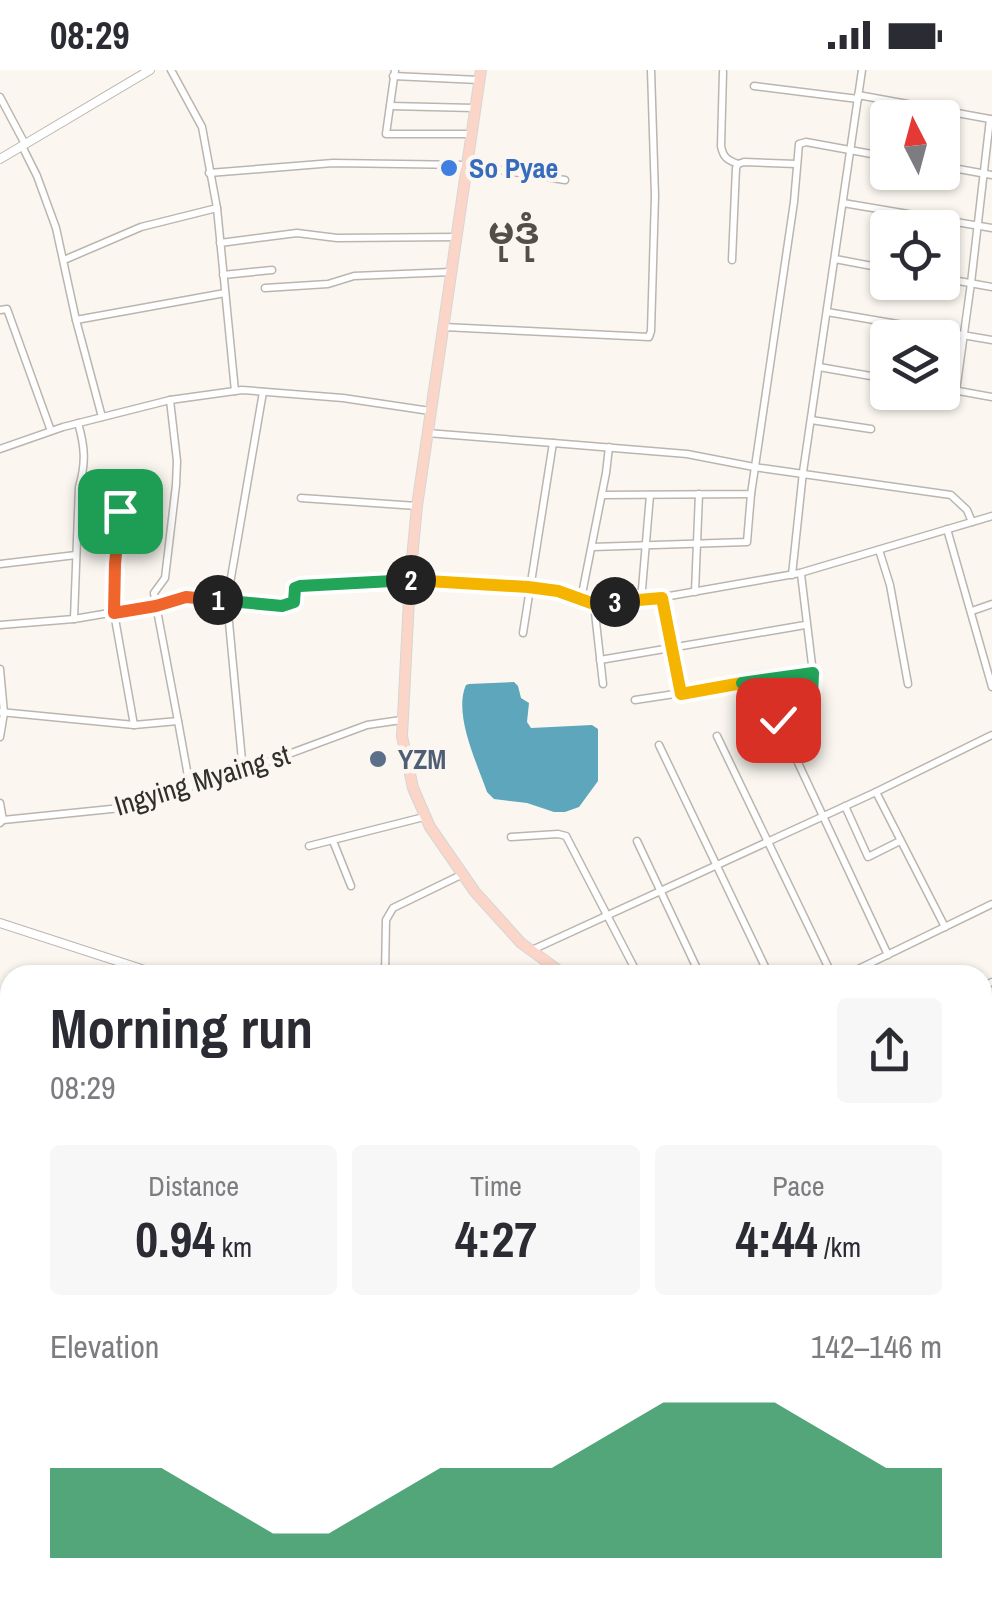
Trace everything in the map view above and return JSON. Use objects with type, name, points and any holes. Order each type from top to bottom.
[{"type":"highway","points":[[480,75],[417,506],[401,720],[412,788],[424,817],[475,892],[521,942],[551,965]]},
{"type":"main road","points":[[0,160],[150,70]]},
{"type":"main road","points":[[0,923],[129,965]]},
{"type":"street","points":[[172,70],[202,127],[217,208],[235,392]]},
{"type":"street","points":[[443,328],[649,337],[655,196],[650,70]]},
{"type":"street","points":[[862,70],[803,472],[796,574],[813,673],[812,697],[782,710],[778,720],[888,955]]},
{"type":"street","points":[[722,72],[722,154],[738,164],[796,164]]},
{"type":"street","points":[[472,134],[386,134],[394,73],[480,75]]},
{"type":"street","points":[[754,86],[858,97],[991,119],[960,363]]},
{"type":"street","points":[[0,97],[56,228],[102,417]]},
{"type":"street","points":[[390,106],[476,108]]},
{"type":"street","points":[[592,547],[747,542],[798,148],[801,142],[870,153]]},
{"type":"street","points":[[209,173],[333,163],[466,166],[565,180]]},
{"type":"street","points":[[732,260],[738,164]]},
{"type":"street","points":[[960,170],[992,176]]},
{"type":"street","points":[[843,203],[992,228]]},
{"type":"street","points":[[64,260],[141,228],[217,208]]},
{"type":"street","points":[[220,243],[298,233],[337,238],[457,237]]},
{"type":"street","points":[[835,260],[870,266]]},
{"type":"street","points":[[223,275],[272,270]]},
{"type":"street","points":[[264,288],[328,284],[354,276],[451,272]]},
{"type":"street","points":[[960,281],[992,287]]},
{"type":"street","points":[[76,320],[225,294]]},
{"type":"street","points":[[0,310],[7,309],[51,431]]},
{"type":"street","points":[[827,312],[992,340]]},
{"type":"street","points":[[819,367],[870,376]]},
{"type":"street","points":[[0,449],[78,423],[170,400],[235,392],[343,398],[430,411]]},
{"type":"street","points":[[243,771],[228,601],[263,392]]},
{"type":"street","points":[[960,392],[992,397]]},
{"type":"street","points":[[170,400],[176,485],[165,578],[154,592],[190,787]]},
{"type":"street","points":[[811,420],[871,428]]},
{"type":"street","points":[[74,618],[79,487],[85,449],[78,423]]},
{"type":"street","points":[[426,433],[686,454],[951,495],[967,510],[972,522]]},
{"type":"street","points":[[523,633],[552,442]]},
{"type":"street","points":[[582,599],[609,447]]},
{"type":"street","points":[[641,601],[650,494]]},
{"type":"street","points":[[695,592],[699,494]]},
{"type":"street","points":[[602,495],[751,494]]},
{"type":"street","points":[[302,498],[417,506]]},
{"type":"street","points":[[120,511],[114,613],[134,725]]},
{"type":"street","points":[[0,625],[114,613],[186,597],[282,606],[294,602],[295,588],[300,586],[410,580],[528,587],[558,591],[594,604],[641,601],[796,574],[992,516]]},
{"type":"street","points":[[947,529],[992,685]]},
{"type":"street","points":[[880,550],[908,684]]},
{"type":"street","points":[[0,564],[76,555]]},
{"type":"street","points":[[662,598],[681,694]]},
{"type":"street","points":[[594,604],[603,684]]},
{"type":"street","points":[[972,610],[992,604]]},
{"type":"street","points":[[600,660],[805,625]]},
{"type":"street","points":[[0,668],[0,737]]},
{"type":"street","points":[[635,700],[813,673]]},
{"type":"street","points":[[2,713],[134,725],[178,721]]},
{"type":"street","name":"Ingying Myaing st","points":[[1,822],[121,808],[243,771],[367,725],[401,720]]},
{"type":"street","points":[[531,951],[992,735]]},
{"type":"street","points":[[717,736],[827,965]]},
{"type":"street","points":[[659,745],[764,965]]},
{"type":"street","points":[[876,792],[945,927]]},
{"type":"street","points":[[0,803],[1,822]]},
{"type":"street","points":[[845,806],[868,857],[900,841]]},
{"type":"street","points":[[309,846],[424,817]]},
{"type":"street","points":[[511,837],[566,836],[633,965]]},
{"type":"street","points":[[333,840],[351,886]]},
{"type":"street","points":[[637,841],[695,965]]},
{"type":"street","points":[[385,965],[388,913],[462,874]]},
{"type":"street","points":[[867,965],[992,904]]},
{"type":"water","points":[[514,682],[521,698],[529,703],[527,722],[531,728],[592,725],[598,729],[598,781],[579,807],[554,812],[527,803],[494,799],[487,792],[464,724],[463,697],[469,684]]},
{"type":"place","name":"So Pyae","points":[[449,168]]},
{"type":"place","name":"YZM","points":[[378,759]]},
{"type":"district","name":"မုဒုံ","points":[[514,231]]},
{"type":"route","points":[[120,511],[114,613],[186,597],[282,606],[294,602],[295,588],[300,586],[410,580],[528,587],[558,591],[594,604],[662,598],[681,694],[813,673],[810,700],[782,710],[778,720]]}]
